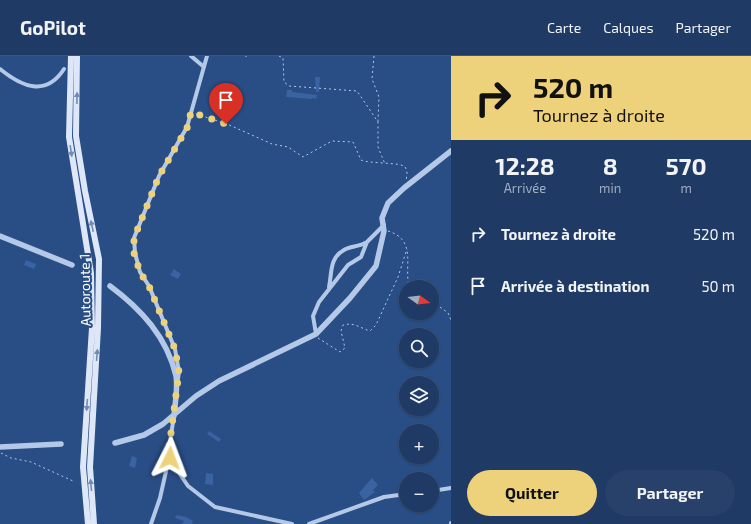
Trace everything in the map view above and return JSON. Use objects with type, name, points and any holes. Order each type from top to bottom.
[{"type":"main road","name":"Autoroute 1","points":[[71,56],[69,137],[92,273],[92,328],[83,467],[88,524]]},
{"type":"main road","name":"Autoroute 1","points":[[77,56],[76,136],[99,259],[98,328],[90,467],[94,524]]},
{"type":"street","points":[[191,56],[204,67]]},
{"type":"street","points":[[151,524],[160,498],[170,458],[169,448],[179,372],[175,349],[149,286],[140,272],[134,253],[134,238],[159,176],[187,128],[207,56]]},
{"type":"street","points":[[0,68],[33,87],[42,87],[57,79],[64,69]]},
{"type":"street","points":[[115,443],[144,435],[163,424],[196,396],[219,381],[316,334],[350,298],[376,266],[384,227],[382,218],[388,203],[404,188],[451,151]]},
{"type":"street","points":[[328,290],[333,261],[336,256],[344,249],[359,246],[367,242],[384,227]]},
{"type":"street","points":[[0,236],[72,265]]},
{"type":"street","points":[[316,334],[313,316],[319,302],[348,265],[361,257],[367,242]]},
{"type":"street","points":[[110,286],[132,302],[145,316],[156,332],[164,346],[176,376],[176,392]]},
{"type":"street","points":[[0,447],[60,444]]},
{"type":"street","points":[[170,458],[188,486],[215,507],[292,524]]},
{"type":"street","points":[[439,489],[451,488]]},
{"type":"street","points":[[309,524],[384,497],[399,495]]},
{"type":"path","points":[[245,56],[250,56]]},
{"type":"path","points":[[279,56],[283,58],[284,82],[289,86],[357,91],[378,122]]},
{"type":"path","points":[[374,56],[372,79],[379,97],[380,118],[378,122],[378,147],[385,164]]},
{"type":"path","points":[[191,112],[226,124],[272,144],[288,147],[303,157],[332,141],[352,142],[361,160],[402,165],[406,168],[407,176],[404,188]]},
{"type":"path","points":[[384,227],[399,234],[406,244],[409,268],[406,276],[407,280]]},
{"type":"path","points":[[316,334],[317,337],[330,347],[340,352],[344,348],[341,331],[343,325],[357,325],[370,331],[376,325],[398,277],[407,250]]},
{"type":"path","points":[[439,306],[448,313],[451,320]]},
{"type":"path","points":[[0,452],[11,458],[31,462],[73,481]]},
{"type":"building","points":[[315,77],[320,77],[319,92],[316,92]]},
{"type":"building","points":[[287,90],[317,95],[316,99],[286,97]]},
{"type":"building","points":[[26,260],[36,264],[34,269],[24,265]]},
{"type":"building","points":[[174,269],[181,274],[178,279],[170,275]]},
{"type":"building","points":[[209,431],[221,439],[219,442],[207,434]]},
{"type":"building","points":[[132,456],[137,458],[135,468],[129,466]]},
{"type":"building","points":[[206,473],[213,474],[213,485],[205,484]]},
{"type":"building","points":[[372,478],[378,485],[373,490],[375,492],[364,500],[359,493]]},
{"type":"building","points":[[176,515],[186,517],[193,521],[192,524],[182,524],[184,521],[175,518]]},
{"type":"route","points":[[170,458],[169,448],[179,372],[175,349],[149,286],[140,272],[134,253],[134,238],[159,176],[187,128],[191,112],[226,124]]}]
